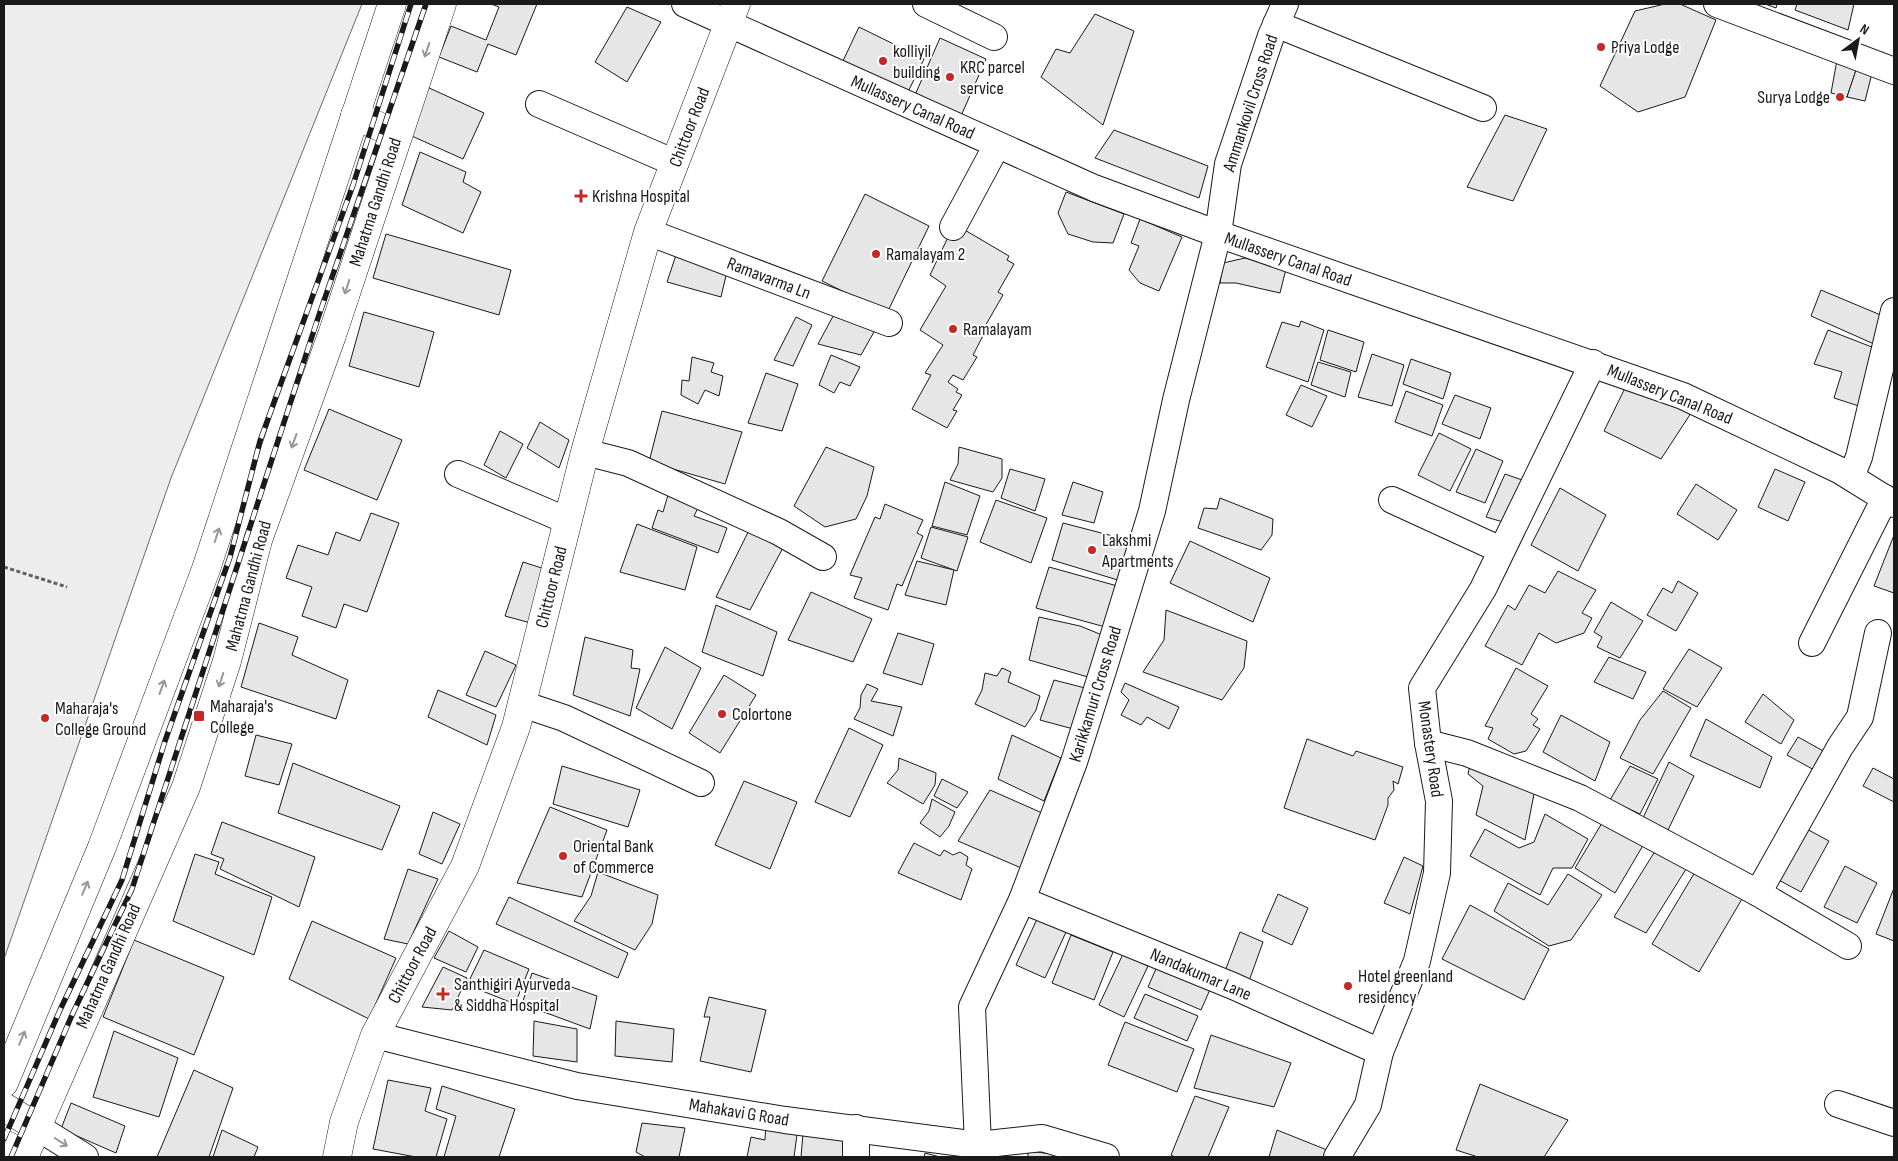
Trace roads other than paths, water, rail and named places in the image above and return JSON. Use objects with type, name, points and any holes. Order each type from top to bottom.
[{"type":"main road","points":[[4,1083],[102,848],[206,569],[392,4]]},
{"type":"main road","name":"Mahatma Gandhi Road","points":[[21,1153],[37,1127],[186,788],[227,661],[258,540],[332,335],[442,4]]},
{"type":"main road","name":"Chittoor Road","points":[[336,1157],[344,1122],[375,1036],[465,866],[516,727],[585,452],[648,232],[732,14]]},
{"type":"main road","points":[[355,115],[397,135]]},
{"type":"main road","points":[[4,1107],[37,1127]]},
{"type":"street","name":"Mullassery Canal Road","points":[[685,4],[732,14],[997,145],[1094,188],[1218,234],[1593,363],[1683,396],[1851,477],[1890,501]]},
{"type":"street","points":[[926,4],[994,37]]},
{"type":"street","points":[[1717,4],[1894,71]]},
{"type":"street","points":[[1281,14],[1483,108]]},
{"type":"street","name":"Ammankovil Cross Road","points":[[1218,234],[1228,164],[1281,14]]},
{"type":"street","points":[[539,104],[675,163]]},
{"type":"street","points":[[953,227],[997,145]]},
{"type":"street","name":"Ramavarma Ln","points":[[648,232],[889,323]]},
{"type":"street","name":"Karikkamuri Cross Road","points":[[978,1145],[972,1007],[1022,900],[1074,762],[1152,511],[1176,400],[1218,234]]},
{"type":"street","points":[[1851,477],[1859,457],[1894,311]]},
{"type":"street","name":"Monastery Road","points":[[1337,1157],[1368,1106],[1380,1052],[1417,961],[1437,873],[1439,801],[1428,743],[1422,688],[1483,589],[1593,363]]},
{"type":"street","points":[[585,452],[628,463],[779,532],[823,557]]},
{"type":"street","points":[[458,474],[568,522]]},
{"type":"street","points":[[1392,500],[1501,550]]},
{"type":"street","points":[[1812,642],[1890,501]]},
{"type":"street","points":[[1758,893],[1840,747],[1860,717],[1878,633]]},
{"type":"street","points":[[522,704],[564,718],[701,783]]},
{"type":"street","points":[[1428,743],[1466,753],[1580,798],[1758,893],[1848,946]]},
{"type":"street","name":"Nandakumar Lane","points":[[1022,900],[1233,986],[1380,1052]]},
{"type":"street","name":"Mahakavi G Road","points":[[375,1036],[577,1086],[785,1120],[978,1145],[1042,1138],[1106,1157]]},
{"type":"street","points":[[1838,1104],[1894,1123]]},
{"type":"street","points":[[37,1127],[85,1157]]},
{"type":"street","points":[[856,1128],[856,1157]]},
{"type":"railway","points":[[4,1139],[60,1010],[122,880],[165,741],[230,557],[260,441],[353,185],[411,4]]},
{"type":"railway","points":[[11,1157],[72,1015],[132,889],[318,318],[426,4]]},
{"type":"place","name":"Priya Lodge","points":[[1601,47]]},
{"type":"place","name":"kolliyil building","points":[[883,61]]},
{"type":"place","name":"KRC parcel service","points":[[950,77]]},
{"type":"place","name":"Surya Lodge","points":[[1840,97]]},
{"type":"place","name":"Krishna Hospital","points":[[581,196]]},
{"type":"place","name":"Ramalayam 2","points":[[876,254]]},
{"type":"place","name":"Ramalayam","points":[[953,329]]},
{"type":"place","name":"Lakshmi Apartments","points":[[1092,550]]},
{"type":"place","name":"Colortone","points":[[722,714]]},
{"type":"place","name":"Maharaja's College","points":[[199,716]]},
{"type":"place","name":"Maharaja's College Ground","points":[[45,718]]},
{"type":"place","name":"Oriental Bank of Commerce","points":[[563,856]]},
{"type":"place","name":"Hotel greenland residency","points":[[1348,986]]},
{"type":"place","name":"Santhigiri Ayurveda & Siddha Hospital","points":[[443,994]]}]
